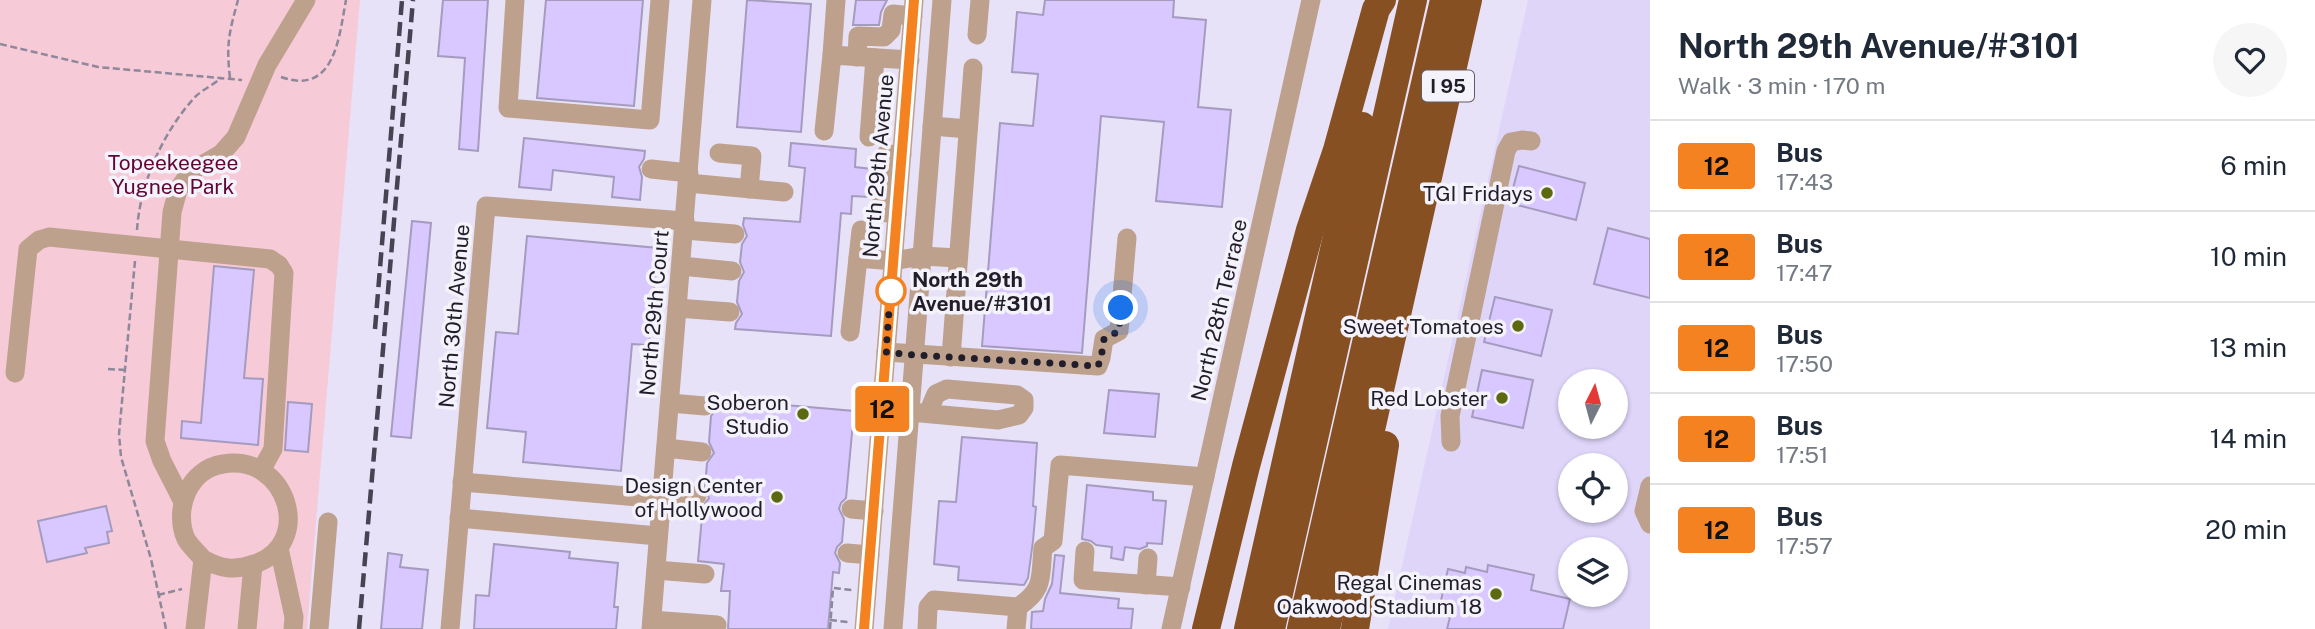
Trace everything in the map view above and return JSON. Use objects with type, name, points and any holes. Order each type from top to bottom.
[{"type":"highway","points":[[1206,629],[1246,466],[1307,244],[1337,150],[1376,9],[1382,0]]},
{"type":"highway","points":[[1248,629],[1391,0]]},
{"type":"highway","points":[[1271,629],[1413,0]]},
{"type":"highway","points":[[1301,629],[1444,0]]},
{"type":"highway","name":"I 95","points":[[1326,629],[1468,0]]},
{"type":"highway","points":[[1355,629],[1428,172]]},
{"type":"street","points":[[183,502],[155,441],[172,212],[178,190],[190,172],[221,154],[236,137],[262,77],[306,0]]},
{"type":"street","points":[[515,0],[508,108],[650,120],[660,0]]},
{"type":"street","name":"North 29th Court","points":[[651,624],[702,0]]},
{"type":"street","points":[[824,131],[836,0]]},
{"type":"street","points":[[893,629],[919,413],[914,355],[942,0]]},
{"type":"street","points":[[976,35],[980,0]]},
{"type":"street","name":"North 28th Terrace","points":[[1171,629],[1311,0]]},
{"type":"street","points":[[870,137],[866,57],[858,36],[884,37],[891,30],[893,14],[914,8]]},
{"type":"street","name":"North 29th Avenue","points":[[859,626],[874,511],[914,8]]},
{"type":"street","points":[[832,55],[909,60]]},
{"type":"street","points":[[951,357],[973,68]]},
{"type":"street","points":[[932,126],[968,129]]},
{"type":"street","points":[[1451,442],[1450,416],[1506,150],[1511,142],[1522,139],[1531,141]]},
{"type":"street","points":[[719,153],[752,156],[749,189]]},
{"type":"street","points":[[651,169],[749,189],[784,192]]},
{"type":"street","name":"North 30th Avenue","points":[[450,629],[486,206],[684,226]]},
{"type":"street","points":[[684,226],[735,234]]},
{"type":"street","points":[[850,332],[860,230]]},
{"type":"street","points":[[15,373],[27,249],[39,240],[49,237],[270,259],[279,265],[284,273],[273,449],[262,469]]},
{"type":"street","points":[[886,352],[1098,366],[1104,339],[1119,331],[1127,238]]},
{"type":"street","points":[[858,258],[893,261],[922,256],[958,258]]},
{"type":"street","points":[[681,266],[732,271]]},
{"type":"street","points":[[677,308],[730,312]]},
{"type":"street","points":[[670,403],[705,406]]},
{"type":"street","points":[[666,448],[702,452]]},
{"type":"street","points":[[242,463],[262,469],[271,476],[285,495],[289,512],[287,529],[279,548],[265,561],[237,570],[218,567],[203,559],[187,541],[181,522],[183,502],[191,485],[203,472],[221,464],[242,463]]},
{"type":"street","points":[[927,629],[928,607],[934,600],[1018,607],[1032,598],[1037,590],[1043,548],[1053,541],[1060,465],[1205,477]]},
{"type":"street","points":[[462,482],[697,496]]},
{"type":"street","points":[[1650,486],[1644,511],[1650,524]]},
{"type":"street","points":[[851,509],[874,511]]},
{"type":"street","points":[[459,518],[658,536]]},
{"type":"street","points":[[319,629],[328,522]]},
{"type":"street","points":[[279,548],[294,617],[293,629]]},
{"type":"street","points":[[1085,551],[1083,580],[1181,587]]},
{"type":"street","points":[[847,553],[870,555]]},
{"type":"street","points":[[1146,584],[1148,558]]},
{"type":"street","points":[[195,629],[203,559]]},
{"type":"street","points":[[247,629],[253,565]]},
{"type":"street","points":[[656,570],[705,574]]},
{"type":"street","points":[[1016,629],[1018,607]]},
{"type":"street","points":[[651,624],[716,625]]},
{"type":"path","points":[[230,78],[227,52],[230,25],[238,0]]},
{"type":"path","points":[[0,44],[99,67],[230,78],[262,77],[293,82],[315,78],[325,71],[332,61],[346,0]]},
{"type":"path","points":[[108,369],[125,370]]},
{"type":"path","points":[[158,595],[200,584]]},
{"type":"path","points":[[830,629],[833,588],[857,590]]},
{"type":"path","points":[[830,620],[859,626]]},
{"type":"shaded area","points":[[1528,0],[1650,0],[1650,629],[1388,629]]},
{"type":"green space","name":"Topeekeegee Yugnee Park","points":[[0,0],[360,0],[307,629],[0,629]]},
{"type":"building","points":[[443,0],[488,0],[478,151],[459,149],[465,58],[438,56]]},
{"type":"building","points":[[546,0],[643,0],[634,106],[537,98]]},
{"type":"building","points":[[747,0],[811,4],[801,132],[737,127]]},
{"type":"building","points":[[856,0],[887,0],[879,25],[853,25]]},
{"type":"building","points":[[1045,0],[1174,0],[1173,17],[1206,20],[1198,107],[1231,110],[1222,207],[1156,201],[1164,122],[1101,116],[1082,353],[982,346],[1000,123],[1033,126],[1038,74],[1012,72],[1017,12],[1043,15]]},
{"type":"building","points":[[524,138],[645,151],[639,167],[642,177],[640,200],[612,197],[614,177],[553,170],[551,190],[519,187]]},
{"type":"building","points":[[791,143],[856,149],[855,167],[872,169],[870,197],[852,196],[851,214],[841,213],[831,336],[735,329],[742,314],[737,302],[739,281],[744,272],[740,262],[742,244],[747,236],[743,225],[744,218],[800,222],[805,168],[789,166]]},
{"type":"building","name":"TGI Fridays","points":[[1519,166],[1585,183],[1576,220],[1509,203]]},
{"type":"building","points":[[412,221],[431,223],[411,438],[391,436]]},
{"type":"building","points":[[1608,228],[1650,239],[1650,298],[1594,284]]},
{"type":"building","points":[[527,236],[658,248],[649,345],[632,344],[621,471],[523,462],[526,432],[487,428],[496,332],[518,334]]},
{"type":"building","points":[[214,266],[254,270],[244,378],[263,379],[258,445],[181,438],[182,421],[201,423]]},
{"type":"building","name":"Sweet Tomatoes","points":[[1495,297],[1552,310],[1541,356],[1484,342]]},
{"type":"building","name":"Red Lobster","points":[[1482,370],[1533,380],[1523,428],[1472,417]]},
{"type":"building","points":[[1109,390],[1159,394],[1155,437],[1104,433]]},
{"type":"building","points":[[714,399],[854,411],[846,498],[839,509],[844,519],[842,542],[835,553],[840,563],[839,573],[833,572],[828,629],[728,629],[730,591],[721,591],[724,564],[698,561],[703,506],[709,498],[705,487],[707,463],[714,453],[709,442],[711,416],[717,408]]},
{"type":"building","points":[[288,402],[312,404],[308,452],[285,450]]},
{"type":"building","points":[[962,437],[1037,443],[1033,541],[1028,578],[1024,585],[958,580],[959,567],[934,564],[939,501],[956,502]]},
{"type":"building","points":[[1087,485],[1153,492],[1153,500],[1166,501],[1162,544],[1147,543],[1147,546],[1140,549],[1125,547],[1123,560],[1111,558],[1112,547],[1096,545],[1082,539]]},
{"type":"building","points":[[106,506],[112,531],[107,532],[109,543],[85,548],[87,553],[47,562],[38,521]]},
{"type":"building","points":[[494,544],[570,552],[569,558],[618,563],[614,607],[618,607],[616,629],[474,629],[476,595],[489,596]]},
{"type":"building","points":[[388,553],[402,555],[400,567],[428,570],[422,629],[381,629]]},
{"type":"building","points":[[1055,555],[1064,556],[1060,593],[1119,599],[1118,608],[1133,609],[1131,629],[1031,629],[1032,612],[1043,611],[1052,584]]},
{"type":"building","name":"Regal Cinemas Oakwood Stadium 18","points":[[1488,565],[1534,575],[1531,590],[1558,596],[1558,607],[1568,607],[1563,629],[1447,629],[1450,617],[1438,614],[1448,569],[1465,573],[1466,567],[1487,572]]},
{"type":"railway","points":[[375,329],[402,0]]},
{"type":"railway","points":[[359,629],[413,0]]},
{"type":"bus line","name":"12","points":[[864,629],[914,0]]},
{"type":"place","name":"TGI Fridays","points":[[1547,193]]},
{"type":"place","name":"North 29th Avenue/#3101","points":[[891,291]]},
{"type":"place","name":"Sweet Tomatoes","points":[[1518,326]]},
{"type":"place","name":"Red Lobster","points":[[1502,398]]},
{"type":"place","name":"Soberon Studio","points":[[803,414]]},
{"type":"place","name":"Design Center of Hollywood","points":[[777,497]]},
{"type":"place","name":"Regal Cinemas Oakwood Stadium 18","points":[[1496,594]]},
{"type":"route","points":[[891,291],[891,284],[886,352],[914,355],[1098,366],[1104,339],[1119,331],[1121,308]]}]
